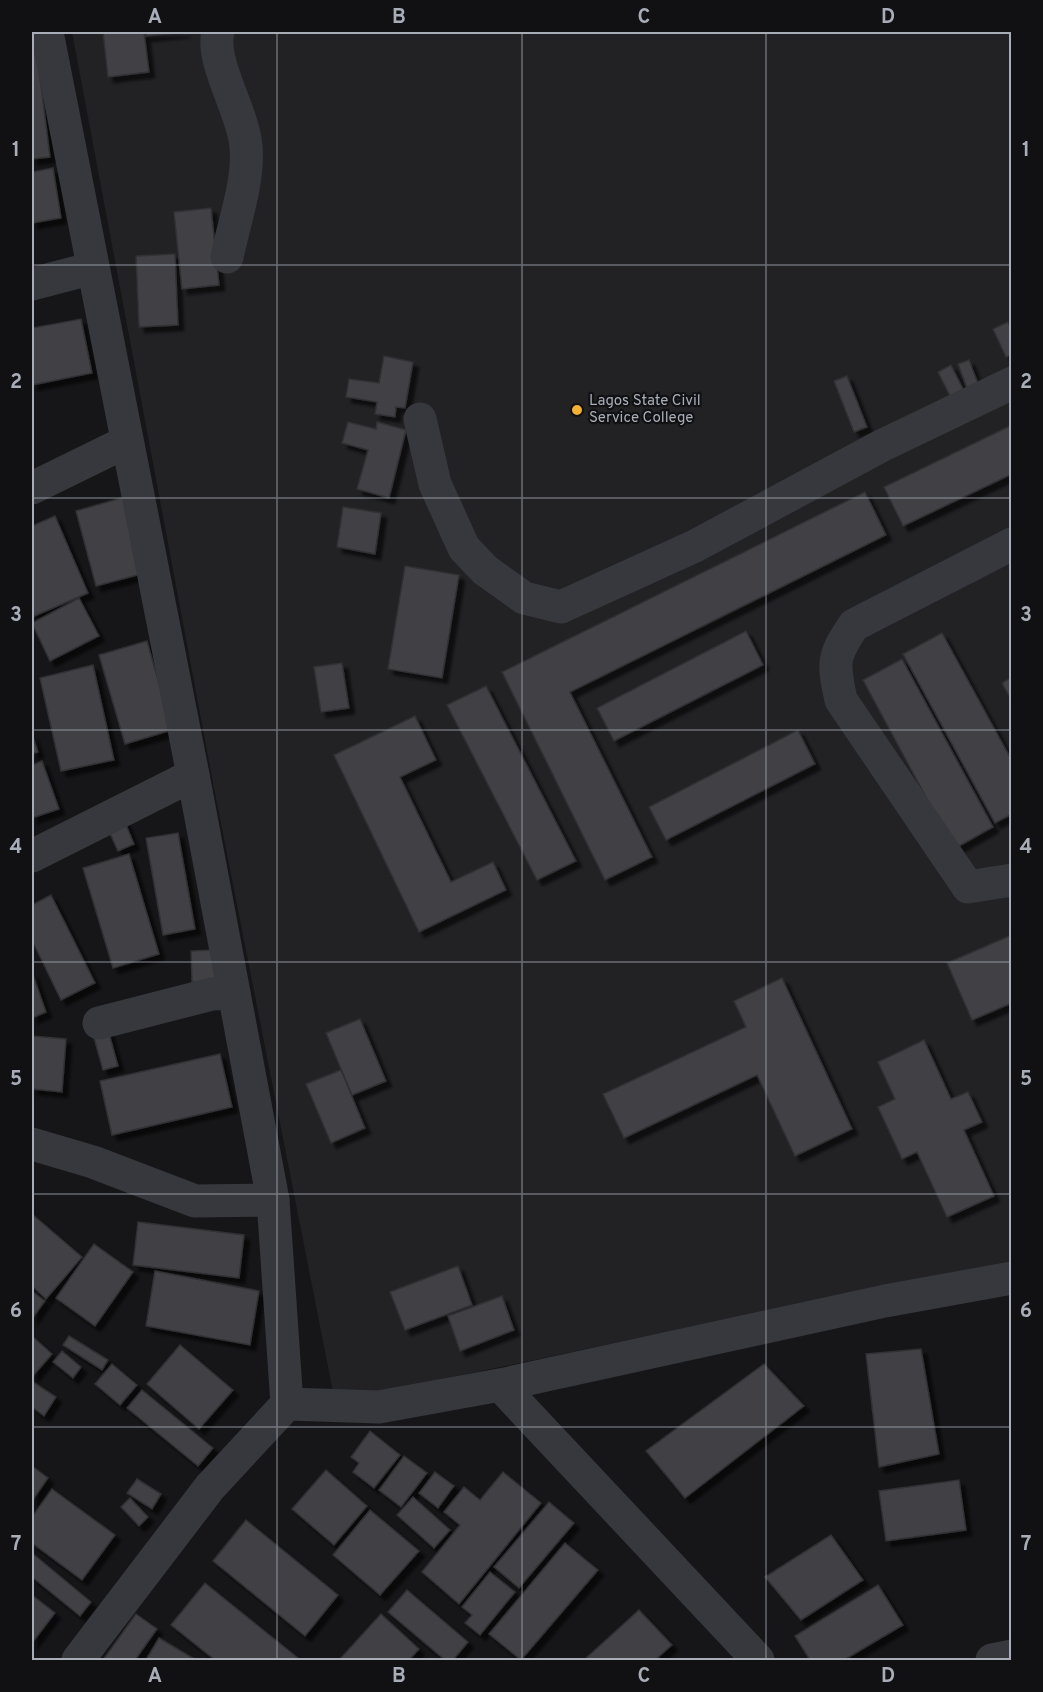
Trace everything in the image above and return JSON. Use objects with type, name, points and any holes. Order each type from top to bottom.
[{"type":"street","points":[[47,32],[193,775],[273,1200],[287,1404],[210,1487],[78,1660]]},
{"type":"street","points":[[218,32],[217,50],[244,128],[247,150],[227,257]]},
{"type":"street","points":[[32,284],[93,268]]},
{"type":"street","points":[[420,419],[435,484],[464,548],[484,570],[524,598],[561,607],[695,546],[881,446],[1011,382]]},
{"type":"street","points":[[32,488],[126,442]]},
{"type":"street","points":[[1011,544],[854,625],[837,648],[835,671],[841,700],[968,887],[1011,880]]},
{"type":"street","points":[[32,856],[193,775]]},
{"type":"street","points":[[99,1023],[212,994],[234,993]]},
{"type":"street","points":[[34,1150],[93,1162],[195,1201],[273,1200]]},
{"type":"street","points":[[287,1404],[379,1407],[500,1385],[885,1301],[1011,1278]]},
{"type":"street","points":[[500,1385],[758,1660]]},
{"type":"street","points":[[992,1660],[1011,1656]]},
{"type":"shaded area","name":"Lagos State Civil Service College","points":[[72,32],[1011,32],[1011,1263],[842,1295],[335,1402],[214,788]]},
{"type":"building","points":[[103,32],[144,32],[149,72],[108,77]]},
{"type":"building","points":[[146,32],[185,32],[146,36]]},
{"type":"building","points":[[35,38],[50,157],[32,159],[32,39]]},
{"type":"building","points":[[53,168],[61,218],[32,223],[32,172]]},
{"type":"building","points":[[211,208],[219,285],[182,289],[174,212]]},
{"type":"building","points":[[175,254],[178,325],[139,327],[136,256]]},
{"type":"building","points":[[81,319],[92,373],[32,385],[32,328]]},
{"type":"building","points":[[1008,322],[1012,330],[1012,355],[1006,357],[993,329]]},
{"type":"building","points":[[384,356],[413,362],[405,408],[396,407],[395,417],[375,414],[377,402],[346,397],[349,379],[379,383]]},
{"type":"building","points":[[969,360],[979,386],[968,391],[958,364]]},
{"type":"building","points":[[951,365],[965,393],[952,400],[938,372]]},
{"type":"building","points":[[847,376],[867,427],[854,432],[834,381]]},
{"type":"building","points":[[348,422],[376,429],[377,422],[406,430],[389,498],[357,489],[368,450],[342,443]]},
{"type":"building","points":[[1012,425],[1012,474],[903,526],[884,487]]},
{"type":"building","points":[[865,492],[886,535],[570,692],[652,857],[605,880],[502,672]]},
{"type":"building","points":[[125,497],[145,573],[96,586],[76,511]]},
{"type":"building","points":[[343,507],[381,513],[375,554],[337,547]]},
{"type":"building","points":[[55,516],[88,593],[32,617],[32,526]]},
{"type":"building","points":[[405,566],[459,575],[442,678],[388,669]]},
{"type":"building","points":[[79,598],[99,636],[50,661],[32,623]]},
{"type":"building","points":[[746,631],[763,665],[614,741],[597,708]]},
{"type":"building","points":[[942,633],[1012,761],[1012,814],[995,823],[903,654]]},
{"type":"building","points":[[147,641],[172,730],[125,744],[99,655]]},
{"type":"building","points":[[902,659],[993,827],[954,849],[863,680]]},
{"type":"building","points":[[342,663],[349,708],[321,712],[314,667]]},
{"type":"building","points":[[93,665],[114,760],[61,771],[40,678]]},
{"type":"building","points":[[1012,677],[1012,701],[1002,683]]},
{"type":"building","points":[[486,686],[576,861],[537,880],[447,705]]},
{"type":"building","points":[[415,716],[436,760],[400,777],[451,882],[493,862],[506,890],[419,932],[334,755]]},
{"type":"building","points":[[798,730],[815,764],[666,840],[649,807]]},
{"type":"building","points":[[32,734],[38,752],[32,754]]},
{"type":"building","points":[[42,761],[59,809],[32,818],[32,765]]},
{"type":"building","points":[[124,820],[134,844],[118,851],[107,827]]},
{"type":"building","points":[[178,833],[195,929],[163,935],[146,838]]},
{"type":"building","points":[[129,854],[159,954],[113,968],[83,868]]},
{"type":"building","points":[[51,895],[95,983],[61,1000],[32,940],[32,905]]},
{"type":"building","points":[[1012,935],[1012,1003],[972,1020],[947,963]]},
{"type":"building","points":[[214,950],[215,982],[192,982],[191,951]]},
{"type":"building","points":[[32,972],[46,1012],[32,1018]]},
{"type":"building","points":[[782,978],[852,1129],[795,1156],[757,1075],[624,1138],[603,1094],[746,1027],[734,1001]]},
{"type":"building","points":[[360,1019],[386,1081],[352,1095],[326,1033]]},
{"type":"building","points":[[108,1030],[118,1066],[103,1070],[93,1034]]},
{"type":"building","points":[[32,1036],[66,1039],[62,1092],[32,1089]]},
{"type":"building","points":[[924,1040],[951,1099],[968,1092],[982,1122],[964,1130],[994,1196],[947,1217],[917,1152],[902,1159],[878,1107],[895,1099],[878,1062]]},
{"type":"building","points":[[220,1054],[232,1107],[112,1135],[100,1081]]},
{"type":"building","points":[[341,1070],[365,1128],[331,1143],[306,1084]]},
{"type":"building","points":[[32,1214],[82,1257],[46,1299],[32,1286]]},
{"type":"building","points":[[138,1222],[244,1235],[239,1278],[133,1265]]},
{"type":"building","points":[[94,1244],[133,1272],[95,1326],[56,1298]]},
{"type":"building","points":[[458,1266],[472,1305],[405,1330],[390,1292]]},
{"type":"building","points":[[155,1271],[259,1291],[250,1345],[146,1326]]},
{"type":"building","points":[[32,1291],[45,1301],[32,1319]]},
{"type":"building","points":[[502,1296],[514,1330],[460,1351],[448,1316]]},
{"type":"building","points":[[32,1336],[52,1354],[32,1377]]},
{"type":"building","points":[[69,1336],[108,1360],[102,1370],[63,1345]]},
{"type":"building","points":[[180,1345],[233,1390],[199,1429],[147,1384]]},
{"type":"building","points":[[921,1349],[939,1454],[879,1467],[866,1354]]},
{"type":"building","points":[[62,1351],[81,1367],[73,1378],[53,1362]]},
{"type":"building","points":[[112,1364],[137,1385],[120,1405],[95,1384]]},
{"type":"building","points":[[764,1364],[804,1406],[685,1498],[646,1451]]},
{"type":"building","points":[[33,1382],[56,1397],[44,1416],[32,1407]]},
{"type":"building","points":[[142,1390],[213,1448],[198,1466],[127,1408]]},
{"type":"building","points":[[370,1431],[400,1455],[374,1488],[353,1472],[359,1463],[351,1457]]},
{"type":"building","points":[[404,1456],[427,1473],[401,1507],[379,1490]]},
{"type":"building","points":[[32,1466],[48,1478],[32,1501]]},
{"type":"building","points":[[326,1470],[367,1506],[334,1545],[292,1509]]},
{"type":"building","points":[[435,1472],[454,1486],[438,1508],[419,1493]]},
{"type":"building","points":[[503,1472],[541,1503],[459,1604],[422,1572],[460,1525],[444,1512],[464,1487],[480,1500]]},
{"type":"building","points":[[137,1479],[161,1494],[152,1509],[127,1493]]},
{"type":"building","points":[[959,1480],[966,1530],[886,1541],[879,1491]]},
{"type":"building","points":[[52,1489],[115,1535],[82,1580],[32,1543],[32,1517]]},
{"type":"building","points":[[413,1497],[450,1530],[434,1548],[397,1515]]},
{"type":"building","points":[[130,1498],[148,1517],[139,1526],[121,1507]]},
{"type":"building","points":[[549,1502],[574,1523],[519,1588],[494,1567]]},
{"type":"building","points":[[370,1510],[419,1551],[380,1595],[333,1555]]},
{"type":"building","points":[[246,1520],[338,1595],[305,1636],[213,1561]]},
{"type":"building","points":[[831,1535],[863,1580],[801,1620],[765,1577]]},
{"type":"building","points":[[565,1543],[598,1570],[521,1660],[489,1634]]},
{"type":"building","points":[[32,1553],[91,1602],[80,1616],[32,1577]]},
{"type":"building","points":[[490,1572],[515,1592],[480,1635],[465,1623],[472,1615],[462,1607]]},
{"type":"building","points":[[205,1583],[298,1658],[296,1660],[215,1660],[171,1625]]},
{"type":"building","points":[[878,1585],[903,1625],[844,1660],[810,1660],[795,1636]]},
{"type":"building","points":[[407,1590],[468,1642],[453,1660],[445,1660],[388,1612]]},
{"type":"building","points":[[32,1595],[55,1613],[32,1643]]},
{"type":"building","points":[[639,1610],[672,1645],[655,1660],[584,1660]]},
{"type":"building","points":[[136,1614],[157,1629],[135,1660],[103,1660]]},
{"type":"building","points":[[381,1614],[419,1649],[409,1660],[339,1660]]},
{"type":"building","points":[[159,1638],[196,1660],[146,1660]]},
{"type":"place","name":"Lagos State Civil Service College","points":[[577,410]]}]
